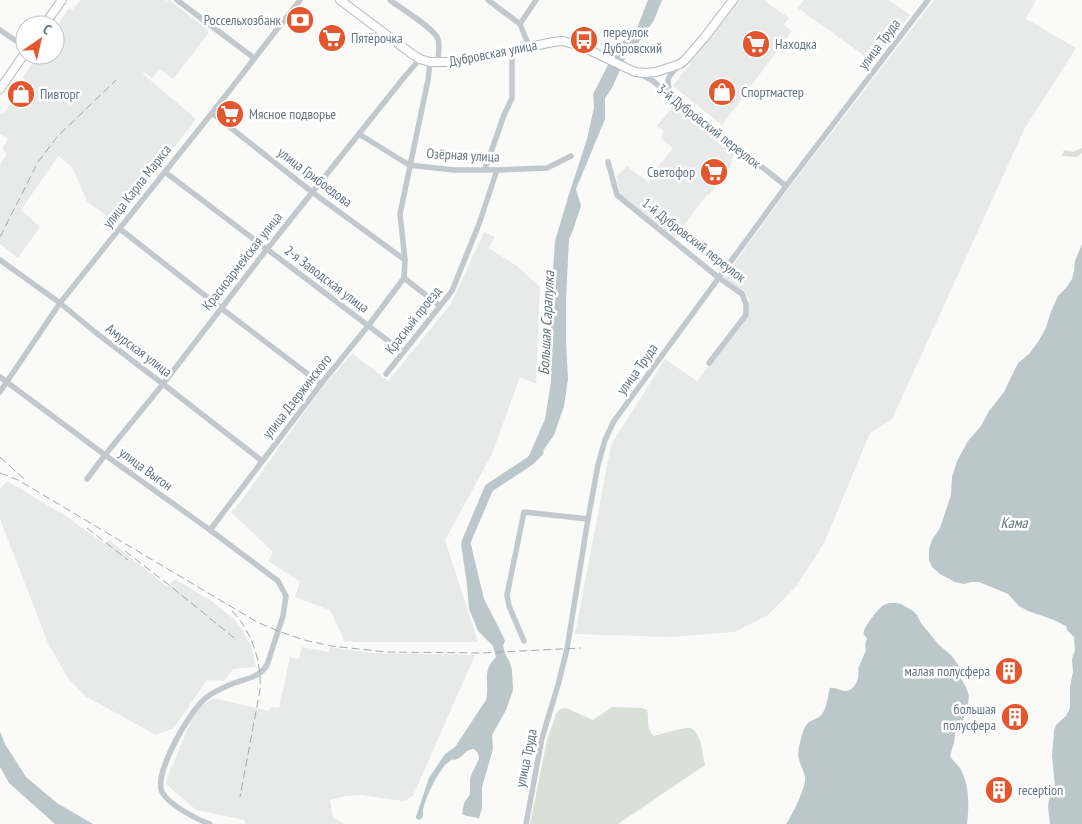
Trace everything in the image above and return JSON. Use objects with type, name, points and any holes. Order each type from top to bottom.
[{"type":"main road","points":[[51,15],[62,0]]},
{"type":"main road","name":"Дубровская улица","points":[[340,0],[420,60],[434,63],[454,62],[529,46],[563,41],[583,47],[633,71]]},
{"type":"main road","points":[[633,71],[656,72],[680,64],[698,45],[732,0]]},
{"type":"main road","points":[[0,89],[17,65]]},
{"type":"street","points":[[177,0],[254,58]]},
{"type":"street","name":"улица Карла Маркса","points":[[0,392],[60,303],[300,0]]},
{"type":"street","points":[[390,0],[428,27],[436,34],[438,41],[409,165],[400,214],[405,260],[404,278],[440,306]]},
{"type":"street","points":[[488,0],[520,24],[529,46]]},
{"type":"street","points":[[520,24],[536,0]]},
{"type":"street","name":"улица Труда","points":[[526,824],[542,738],[567,649],[598,465],[605,440],[614,421],[786,186],[928,0]]},
{"type":"street","points":[[0,30],[15,40]]},
{"type":"street","points":[[485,170],[504,115],[512,98],[512,50]]},
{"type":"street","name":"Красноармейская улица","points":[[87,480],[105,455],[164,384],[312,192],[420,60]]},
{"type":"street","points":[[674,98],[670,92],[668,80],[671,72],[680,64]]},
{"type":"street","name":"3-й Дубровский переулок","points":[[633,71],[653,82],[786,186]]},
{"type":"street","name":"улица Грибоедова","points":[[212,113],[312,192],[405,260]]},
{"type":"street","name":"Озёрная улица","points":[[359,134],[409,165],[454,170],[546,168],[571,156]]},
{"type":"street","name":"1-й Дубровский переулок","points":[[608,162],[617,196],[719,278],[742,294],[746,304],[746,315],[709,363]]},
{"type":"street","name":"Красный проезд","points":[[386,374],[452,291],[479,224],[497,170]]},
{"type":"street","name":"2-я Заводская улица","points":[[165,172],[403,352]]},
{"type":"street","points":[[120,229],[321,384]]},
{"type":"street","name":"Амурская улица","points":[[0,260],[60,303],[262,462]]},
{"type":"street","name":"улица Дзержинского","points":[[210,530],[404,278]]},
{"type":"street","name":"улица Выгон","points":[[0,376],[278,581],[286,596],[283,616],[265,669],[255,676],[215,692],[203,700],[175,740],[164,768],[161,786],[163,793],[190,815],[210,824]]},
{"type":"street","points":[[524,642],[509,606],[507,595],[524,512],[588,519]]},
{"type":"shaded area","points":[[81,0],[169,0],[208,30],[208,34],[173,79],[160,69],[152,78],[144,72],[143,74],[196,119],[116,223],[87,201],[72,167],[58,156],[21,210],[40,227],[18,258],[0,244],[0,165],[7,154],[2,149],[8,139],[0,134],[0,113],[5,112],[26,82],[23,77],[31,65],[65,65],[64,15],[69,8],[72,10]]},
{"type":"shaded area","points":[[738,0],[763,0],[789,18],[784,25],[792,31],[722,125],[673,86]]},
{"type":"shaded area","points":[[804,0],[889,0],[910,15],[873,62],[798,8]]},
{"type":"shaded area","points":[[934,0],[1036,0],[1026,19],[1076,48],[1025,128],[892,419],[870,433],[825,541],[798,584],[768,615],[734,632],[669,637],[575,634],[611,445],[665,359],[697,381],[740,328],[748,316],[750,299],[723,279],[788,189]]},
{"type":"shaded area","points":[[675,104],[736,153],[732,158],[731,165],[710,194],[706,196],[674,238],[620,194],[616,177],[627,166],[649,183],[656,175],[654,172],[673,148],[661,138],[664,131],[657,126]]},
{"type":"shaded area","points":[[1082,148],[1082,153],[1077,157],[1062,156],[1064,150],[1073,152]]},
{"type":"shaded area","points":[[484,232],[495,237],[489,248],[517,266],[540,287],[536,384],[520,377],[492,454],[445,540],[478,642],[345,642],[330,610],[295,597],[300,582],[268,561],[273,552],[231,512],[241,501],[319,392],[352,353],[388,381],[451,304]]},
{"type":"shaded area","points":[[7,481],[64,515],[105,544],[109,540],[167,587],[175,579],[210,600],[235,620],[242,630],[252,648],[256,667],[233,669],[224,681],[207,680],[174,728],[156,735],[85,696],[68,678],[48,643],[0,519],[0,489]]},
{"type":"shaded area","points":[[302,647],[329,652],[330,647],[373,653],[475,655],[413,796],[403,801],[362,795],[330,800],[333,818],[343,824],[245,824],[244,820],[196,810],[166,784],[191,721],[200,707],[213,698],[269,711],[271,707],[279,708],[290,657],[299,659]]},
{"type":"shaded area","points":[[612,707],[642,708],[647,710],[649,727],[654,736],[683,729],[690,728],[694,730],[701,744],[705,765],[618,824],[530,824],[547,740],[556,714],[560,709],[566,708],[593,720]]},
{"type":"water","points":[[648,0],[662,0],[654,20],[636,46],[627,54],[612,88],[605,98],[605,119],[576,189],[581,206],[569,239],[566,299],[568,379],[564,406],[554,435],[540,455],[531,462],[528,458],[545,419],[551,382],[551,301],[555,241],[587,139],[594,108],[593,94],[616,47],[637,28]]},
{"type":"water","name":"Кама","points":[[1082,244],[1082,824],[1050,824],[1048,806],[1055,786],[1052,756],[1054,731],[1056,725],[1066,716],[1070,708],[1070,687],[1073,672],[1072,659],[1075,650],[1074,637],[1067,630],[1066,626],[1028,611],[1019,606],[1008,594],[979,582],[964,584],[955,582],[940,574],[932,567],[929,560],[929,549],[932,540],[940,528],[951,495],[952,477],[957,461],[968,441],[981,426],[989,411],[1004,392],[1018,363],[1029,354],[1038,342],[1046,328],[1058,296],[1072,279],[1075,261]]},
{"type":"water","points":[[470,541],[484,599],[505,641],[503,646],[512,670],[513,690],[506,710],[492,735],[493,749],[482,787],[482,808],[479,818],[462,814],[464,803],[470,794],[470,779],[479,759],[478,753],[474,749],[468,751],[460,758],[453,759],[441,770],[424,805],[423,816],[419,820],[416,817],[429,778],[445,754],[455,747],[486,700],[487,672],[491,662],[496,657],[493,646],[478,631],[469,609],[461,544]]},
{"type":"water","points":[[896,603],[913,611],[939,645],[951,655],[959,666],[960,677],[969,696],[962,724],[955,734],[950,756],[960,768],[966,782],[967,824],[786,824],[799,801],[804,787],[805,777],[798,754],[804,729],[809,722],[822,714],[830,688],[846,691],[855,686],[858,679],[858,669],[866,650],[867,638],[864,631],[872,617],[882,606]]},
{"type":"water","points":[[0,731],[5,744],[26,777],[57,803],[93,824],[55,824],[9,783],[0,767]]},
{"type":"waterway","name":"Большая Сарапулка","points":[[468,554],[466,542],[489,488],[530,461],[539,452]]},
{"type":"railway","points":[[0,237],[38,162],[57,137],[116,80]]},
{"type":"railway","points":[[0,457],[24,479]]},
{"type":"railway","points":[[0,473],[18,480],[257,622],[304,640],[331,646],[387,652],[482,653],[581,648]]},
{"type":"railway","points":[[87,528],[128,560]]},
{"type":"railway","points":[[125,551],[238,641]]},
{"type":"railway","points":[[232,611],[250,638],[257,658],[260,680],[260,690],[240,797]]},
{"type":"place","name":"Россельхозбанк","points":[[300,20]]},
{"type":"place","name":"Пятёрочка","points":[[332,38]]},
{"type":"place","name":"переулок Дубровский","points":[[584,40]]},
{"type":"place","name":"Находка","points":[[756,44]]},
{"type":"place","name":"Спортмастер","points":[[722,92]]},
{"type":"place","name":"Пивторг","points":[[21,94]]},
{"type":"place","name":"Мясное подворье","points":[[230,114]]},
{"type":"place","name":"Светофор","points":[[714,172]]},
{"type":"place","name":"малая полусфера","points":[[1009,671]]},
{"type":"place","name":"большая полусфера","points":[[1015,717]]},
{"type":"place","name":"reception","points":[[999,790]]}]
